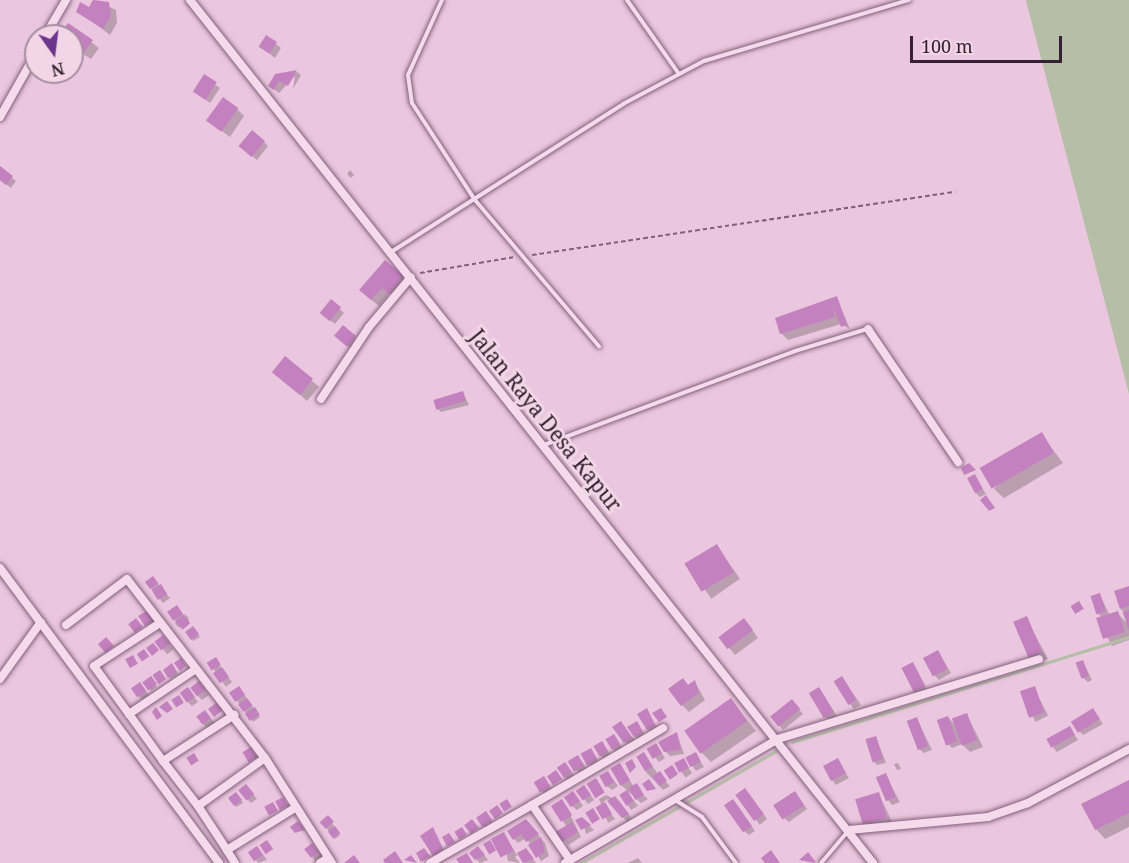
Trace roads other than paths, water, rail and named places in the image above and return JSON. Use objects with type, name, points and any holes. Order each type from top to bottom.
[{"type":"street","points":[[52,24],[66,0]]},
{"type":"street","name":"Jalan Raya Desa Kapur","points":[[190,0],[198,4],[390,252],[778,739],[873,863]]},
{"type":"street","points":[[0,117],[24,74]]},
{"type":"street","points":[[321,399],[369,327],[411,277]]},
{"type":"street","points":[[868,329],[958,462]]},
{"type":"street","points":[[0,568],[219,863]]},
{"type":"street","points":[[66,625],[128,579],[266,758],[295,808],[330,860],[320,863]]},
{"type":"street","points":[[0,679],[41,622]]},
{"type":"street","points":[[160,623],[94,666],[198,806],[235,863]]},
{"type":"street","points":[[532,805],[567,862],[676,801],[778,739],[1039,659]]},
{"type":"street","points":[[129,714],[196,669]]},
{"type":"street","points":[[164,761],[234,715]]},
{"type":"street","points":[[430,863],[663,728]]},
{"type":"street","points":[[849,830],[988,817],[1028,803],[1129,749]]},
{"type":"street","points":[[198,806],[266,758]]},
{"type":"street","points":[[227,850],[295,808]]},
{"type":"lane","points":[[442,0],[408,75],[407,90],[475,200],[598,346]]},
{"type":"lane","points":[[627,0],[679,74]]},
{"type":"lane","points":[[390,252],[679,74],[704,61],[909,0]]},
{"type":"lane","points":[[543,445],[795,351],[868,329]]},
{"type":"lane","points":[[676,801],[682,808],[702,817],[736,863]]},
{"type":"lane","points":[[821,863],[849,830]]},
{"type":"waterway","points":[[792,742],[1129,637]]},
{"type":"waterway","points":[[581,863],[776,751]]}]
